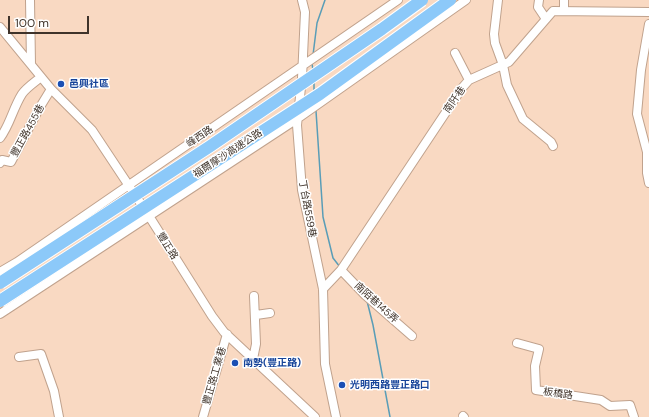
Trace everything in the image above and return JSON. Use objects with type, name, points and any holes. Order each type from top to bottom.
[{"type":"highway","name":"福爾摩沙高速公路","points":[[0,283],[209,147],[422,0]]},
{"type":"highway","name":"福爾摩沙高速公路","points":[[0,301],[320,94],[450,0]]},
{"type":"street","points":[[30,0],[31,64]]},
{"type":"street","name":"丁台路559巷","points":[[302,0],[305,12],[305,64],[297,119],[302,190],[323,290],[325,364],[336,417]]},
{"type":"street","name":"峰西路","points":[[0,272],[128,186],[398,0]]},
{"type":"street","points":[[0,314],[297,119],[466,0]]},
{"type":"street","points":[[498,0],[494,34],[495,43],[503,65],[507,85],[523,119],[551,142],[553,146]]},
{"type":"street","points":[[539,0],[538,7],[546,19]]},
{"type":"street","points":[[564,0],[564,11]]},
{"type":"street","name":"南阡巷","points":[[323,290],[341,270],[448,108],[469,80],[509,62],[553,11],[649,12]]},
{"type":"street","points":[[649,24],[641,70],[637,114],[647,152],[647,173],[649,183]]},
{"type":"street","name":"豐正路","points":[[0,27],[41,77],[92,130],[149,216],[212,316],[227,334],[315,417]]},
{"type":"street","points":[[455,53],[469,80]]},
{"type":"street","points":[[0,138],[5,131],[12,112],[22,93],[41,77]]},
{"type":"street","name":"豐正路455巷","points":[[0,163],[2,160],[10,162],[40,107],[52,89]]},
{"type":"street","name":"南陌巷145弄","points":[[341,270],[365,295],[412,336]]},
{"type":"street","points":[[253,359],[256,344],[256,315],[254,296]]},
{"type":"street","points":[[256,315],[270,313]]},
{"type":"street","name":"豐正路工業巷","points":[[203,417],[227,334]]},
{"type":"street","name":"板橋路","points":[[516,343],[539,349],[535,366],[536,390],[601,400],[610,406],[630,405],[634,417]]},
{"type":"street","points":[[19,357],[41,354],[54,391],[59,417]]},
{"type":"waterway","points":[[313,55],[317,23],[325,0]]},
{"type":"waterway","points":[[312,63],[313,71]]},
{"type":"waterway","points":[[314,83],[314,91]]},
{"type":"waterway","points":[[316,111],[323,217],[333,258],[340,267]]},
{"type":"waterway","points":[[367,301],[373,325],[390,417]]},
{"type":"place","name":"邑興社區","points":[[61,84]]},
{"type":"place","name":"南勢(豐正路)","points":[[235,363]]},
{"type":"place","name":"光明西路豐正路口","points":[[342,385]]}]
